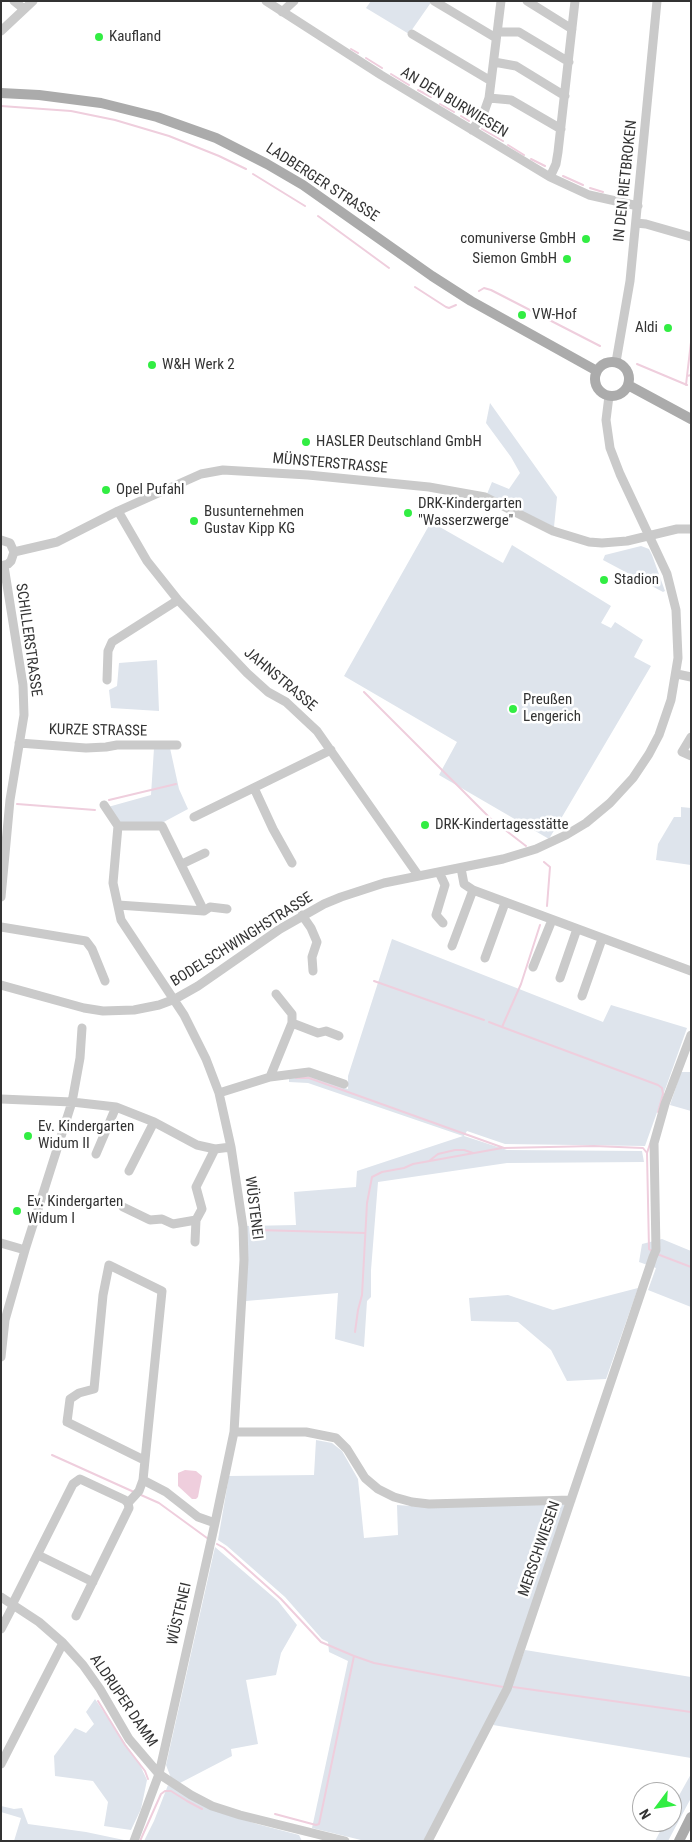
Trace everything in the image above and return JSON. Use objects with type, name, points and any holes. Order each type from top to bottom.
[{"type":"main road","name":"LADBERGER STRASSE","points":[[1,93],[39,95],[101,103],[157,117],[216,138],[303,185],[432,276],[471,301],[597,371]]},
{"type":"main road","points":[[616,362],[627,371],[628,386],[618,395],[609,396],[600,391],[595,382],[597,371],[605,364],[616,362]]},
{"type":"main road","points":[[628,386],[691,419]]},
{"type":"main road","points":[[679,1841],[691,1817]]},
{"type":"street","points":[[14,1],[24,9]]},
{"type":"street","points":[[1,31],[33,1]]},
{"type":"street","name":"AN DEN BURWIESEN","points":[[266,1],[381,75],[550,177],[589,195],[638,206]]},
{"type":"street","points":[[282,12],[294,1]]},
{"type":"street","points":[[434,1],[497,35],[519,32],[569,62]]},
{"type":"street","points":[[472,130],[483,115],[489,98],[501,1]]},
{"type":"street","points":[[526,1],[572,29]]},
{"type":"street","points":[[550,177],[556,164],[561,130],[575,1]]},
{"type":"street","name":"IN DEN RIETBROKEN","points":[[616,362],[630,282],[657,1]]},
{"type":"street","points":[[412,34],[491,81]]},
{"type":"street","points":[[494,62],[516,66],[564,96]]},
{"type":"street","points":[[489,98],[511,100],[561,130]]},
{"type":"street","points":[[636,223],[691,236]]},
{"type":"street","name":"BODELSCHWINGHSTRASSE","points":[[1,985],[84,1008],[134,1010],[159,1005],[175,999],[198,986],[280,929],[324,904],[356,892],[418,875],[503,859],[550,844],[586,823],[610,803],[633,778],[650,754],[667,715],[677,674],[678,628],[676,610],[667,574],[610,448],[606,420],[609,396]]},
{"type":"street","name":"MÜNSTERSTRASSE","points":[[14,552],[56,542],[118,511],[202,474],[223,470],[308,475],[430,487],[485,497],[553,531],[589,542],[627,541],[677,528],[691,530]]},
{"type":"street","name":"JAHNSTRASSE","points":[[118,511],[147,561],[178,600],[247,673],[268,692],[286,702],[317,731],[418,875]]},
{"type":"street","points":[[1,540],[10,543],[14,552],[11,561],[2,566]]},
{"type":"street","name":"SCHILLERSTRASSE","points":[[1,897],[10,800],[24,715],[23,685],[2,566]]},
{"type":"street","points":[[107,680],[108,650],[112,642],[178,600]]},
{"type":"street","points":[[677,674],[691,677]]},
{"type":"street","points":[[691,737],[682,752],[691,756]]},
{"type":"street","name":"KURZE STRASSE","points":[[20,743],[86,748],[106,748],[117,745],[177,746]]},
{"type":"street","points":[[194,817],[331,750]]},
{"type":"street","points":[[254,788],[273,829],[292,863]]},
{"type":"street","points":[[104,805],[118,826],[162,826],[204,911]]},
{"type":"street","name":"WÜSTENEI","points":[[118,826],[112,883],[121,920],[175,999],[196,1037],[219,1093],[231,1146],[243,1227],[244,1260],[234,1432],[159,1774],[134,1841]]},
{"type":"street","points":[[182,864],[205,853]]},
{"type":"street","points":[[462,868],[464,884],[473,890],[691,972]]},
{"type":"street","points":[[439,872],[446,885],[436,916],[443,923]]},
{"type":"street","points":[[452,946],[473,890]]},
{"type":"street","points":[[485,958],[505,903]]},
{"type":"street","points":[[118,906],[204,911],[210,907],[227,910]]},
{"type":"street","points":[[302,916],[311,928],[317,942],[312,957],[313,971]]},
{"type":"street","points":[[533,967],[552,920]]},
{"type":"street","points":[[1,927],[86,941],[92,949],[105,980]]},
{"type":"street","points":[[560,978],[577,929]]},
{"type":"street","points":[[582,996],[602,939]]},
{"type":"street","points":[[270,1077],[292,1023],[292,1014],[276,994]]},
{"type":"street","points":[[292,1023],[318,1033],[326,1031],[339,1036]]},
{"type":"street","points":[[1,1357],[5,1320],[72,1102],[80,1058],[82,1028]]},
{"type":"street","name":"MERSCHWIESEN","points":[[428,1841],[507,1689],[655,1253],[654,1143],[665,1104],[691,1035]]},
{"type":"street","points":[[219,1093],[270,1077],[309,1072],[344,1084]]},
{"type":"street","points":[[1,1099],[72,1102],[116,1107],[154,1122],[198,1145],[215,1149],[231,1146]]},
{"type":"street","points":[[96,1154],[116,1107]]},
{"type":"street","points":[[129,1171],[154,1122]]},
{"type":"street","points":[[195,1242],[196,1220],[202,1209],[196,1187],[215,1149]]},
{"type":"street","points":[[123,1207],[150,1220],[162,1219],[173,1224],[196,1220]]},
{"type":"street","points":[[1,1243],[25,1250]]},
{"type":"street","points":[[76,1616],[129,1508],[128,1503],[137,1493],[142,1480],[162,1291],[109,1265],[103,1295],[94,1389],[79,1393],[70,1399],[67,1422],[144,1460]]},
{"type":"street","points":[[234,1432],[306,1432],[336,1438],[347,1449],[365,1478],[378,1489],[394,1498],[412,1502],[428,1504],[571,1500]]},
{"type":"street","points":[[1,1628],[73,1484],[77,1480],[80,1479],[128,1503]]},
{"type":"street","points":[[142,1480],[166,1492],[198,1517],[215,1523]]},
{"type":"street","points":[[38,1555],[94,1582]]},
{"type":"street","name":"ALDRUPER DAMM","points":[[1,1597],[14,1604],[63,1643],[83,1665],[129,1739],[159,1774],[191,1796],[212,1806],[311,1837],[345,1841]]},
{"type":"street","points":[[1,1764],[63,1643]]},
{"type":"shaded area","points":[[371,1],[432,1],[409,34],[366,8]]},
{"type":"shaded area","points":[[490,403],[557,497],[554,527],[487,494],[492,482],[509,489],[520,473],[511,457],[486,423]]},
{"type":"shaded area","name":"Preußen Lengerich","points":[[431,522],[503,563],[512,545],[611,606],[601,623],[611,628],[615,622],[643,640],[634,657],[651,666],[549,839],[439,775],[457,742],[344,676]]},
{"type":"shaded area","points":[[641,546],[649,549],[665,591],[663,592],[603,560],[605,555]]},
{"type":"shaded area","points":[[157,660],[159,711],[111,708],[109,690],[117,686],[119,663]]},
{"type":"shaded area","points":[[154,748],[170,748],[179,789],[188,809],[160,824],[119,824],[108,807],[151,795]]},
{"type":"shaded area","points":[[681,807],[691,808],[691,865],[656,860],[658,844],[674,817],[681,817]]},
{"type":"shaded area","points":[[392,939],[603,1022],[611,1005],[687,1028],[645,1146],[505,1144],[467,1131],[464,1136],[507,1150],[642,1151],[644,1162],[507,1163],[378,1182],[371,1270],[371,1297],[367,1301],[364,1347],[335,1339],[338,1293],[246,1301],[246,1226],[296,1225],[294,1192],[356,1187],[357,1171],[463,1136],[308,1083],[289,1082],[289,1077],[308,1075],[348,1089],[348,1076]]},
{"type":"shaded area","points":[[681,1072],[691,1072],[691,1111],[670,1105]]},
{"type":"shaded area","points":[[662,1239],[691,1251],[691,1307],[648,1290],[656,1268],[639,1262],[642,1244]]},
{"type":"shaded area","points":[[638,1288],[606,1379],[567,1381],[551,1350],[518,1322],[471,1321],[469,1298],[508,1295],[553,1310]]},
{"type":"shaded area","points":[[316,1440],[332,1443],[342,1451],[358,1479],[364,1538],[398,1535],[397,1505],[425,1507],[567,1504],[502,1692],[424,1841],[365,1841],[312,1828],[348,1661],[329,1652],[328,1642],[322,1639],[285,1597],[218,1540],[229,1476],[314,1475]]},
{"type":"shaded area","points":[[185,1470],[196,1471],[202,1476],[196,1499],[192,1499],[178,1486],[178,1473]]},
{"type":"shaded area","points":[[215,1547],[278,1601],[297,1625],[281,1653],[276,1675],[246,1680],[258,1744],[231,1749],[232,1756],[180,1783],[171,1778],[166,1765]]},
{"type":"shaded area","points":[[525,1650],[691,1677],[691,1758],[493,1725],[508,1694]]},
{"type":"shaded area","points":[[95,1699],[140,1765],[147,1780],[141,1809],[131,1830],[104,1826],[108,1802],[93,1781],[55,1776],[54,1756],[75,1728],[86,1733],[94,1724],[86,1712]]},
{"type":"shaded area","points":[[691,1774],[691,1798],[682,1815],[682,1790]]},
{"type":"shaded area","points":[[168,1785],[211,1809],[299,1835],[302,1841],[144,1841]]},
{"type":"shaded area","points":[[1,1806],[14,1809],[22,1808],[28,1824],[86,1832],[124,1840],[14,1841],[21,1818],[1,1812]]},
{"type":"shaded area","points":[[660,1832],[673,1832],[668,1841],[655,1841]]},
{"type":"waterway","points":[[351,49],[358,53]]},
{"type":"waterway","points":[[366,58],[382,68]]},
{"type":"waterway","points":[[391,74],[409,85]]},
{"type":"waterway","points":[[418,90],[431,97]]},
{"type":"waterway","points":[[440,104],[454,112]]},
{"type":"waterway","points":[[1,106],[71,111],[115,120],[169,136],[246,169]]},
{"type":"waterway","points":[[461,116],[469,121]]},
{"type":"waterway","points":[[482,129],[503,141]]},
{"type":"waterway","points":[[508,145],[524,155]]},
{"type":"waterway","points":[[531,159],[545,166]]},
{"type":"waterway","points":[[253,174],[305,206]]},
{"type":"waterway","points":[[563,176],[583,185]]},
{"type":"waterway","points":[[590,188],[603,192]]},
{"type":"waterway","points":[[318,216],[389,268]]},
{"type":"waterway","points":[[415,287],[446,307],[449,308],[456,305]]},
{"type":"waterway","points":[[479,291],[484,288],[491,290],[600,346]]},
{"type":"waterway","points":[[687,376],[691,342]]},
{"type":"waterway","points":[[637,364],[687,385]]},
{"type":"waterway","points":[[686,385],[687,376],[691,375]]},
{"type":"waterway","points":[[364,692],[491,819],[526,846]]},
{"type":"waterway","points":[[109,800],[176,784]]},
{"type":"waterway","points":[[17,804],[95,810]]},
{"type":"waterway","points":[[544,862],[550,867],[547,906]]},
{"type":"waterway","points":[[540,925],[521,984],[502,1027],[658,1085],[662,1088],[663,1094],[658,1112]]},
{"type":"waterway","points":[[374,981],[484,1020]]},
{"type":"waterway","points":[[489,1022],[502,1027]]},
{"type":"waterway","points":[[296,1078],[309,1078],[504,1148],[594,1146],[643,1148],[647,1153],[649,1249],[653,1252]]},
{"type":"waterway","points":[[647,1153],[650,1144]]},
{"type":"waterway","points":[[355,1332],[362,1295],[367,1203],[372,1177],[382,1172],[404,1168],[413,1164],[502,1148]]},
{"type":"waterway","points":[[429,1161],[438,1154],[455,1150],[473,1153]]},
{"type":"waterway","points":[[257,1230],[365,1233]]},
{"type":"waterway","points":[[657,1254],[691,1267]]},
{"type":"waterway","points":[[52,1455],[134,1492]]},
{"type":"waterway","points":[[141,1495],[159,1503],[207,1538]]},
{"type":"waterway","points":[[217,1544],[224,1548],[281,1599],[321,1642],[354,1656]]},
{"type":"waterway","points":[[275,1814],[316,1825],[319,1824],[354,1656],[374,1663],[503,1687]]},
{"type":"waterway","points":[[513,1687],[691,1712]]},
{"type":"waterway","points":[[98,1701],[125,1745],[145,1771],[148,1779]]},
{"type":"waterway","points":[[140,1841],[161,1794],[165,1791],[171,1791],[202,1809]]},
{"type":"place","name":"Kaufland","points":[[99,37]]},
{"type":"place","name":"comuniverse GmbH","points":[[586,239]]},
{"type":"place","name":"Siemon GmbH","points":[[567,259]]},
{"type":"place","name":"VW-Hof","points":[[522,315]]},
{"type":"place","name":"Aldi","points":[[668,328]]},
{"type":"place","name":"W&H Werk 2","points":[[152,365]]},
{"type":"place","name":"HASLER Deutschland GmbH","points":[[306,442]]},
{"type":"place","name":"Opel Pufahl","points":[[106,490]]},
{"type":"place","name":"DRK-Kindergarten \"Wasserzwerge\"","points":[[408,513]]},
{"type":"place","name":"Busunternehmen Gustav Kipp KG","points":[[194,521]]},
{"type":"place","name":"Stadion","points":[[604,580]]},
{"type":"place","name":"Preußen Lengerich","points":[[513,709]]},
{"type":"place","name":"DRK-Kindertagesstätte","points":[[425,825]]},
{"type":"place","name":"Ev. Kindergarten Widum II","points":[[28,1136]]},
{"type":"place","name":"Ev. Kindergarten Widum I","points":[[17,1211]]}]
